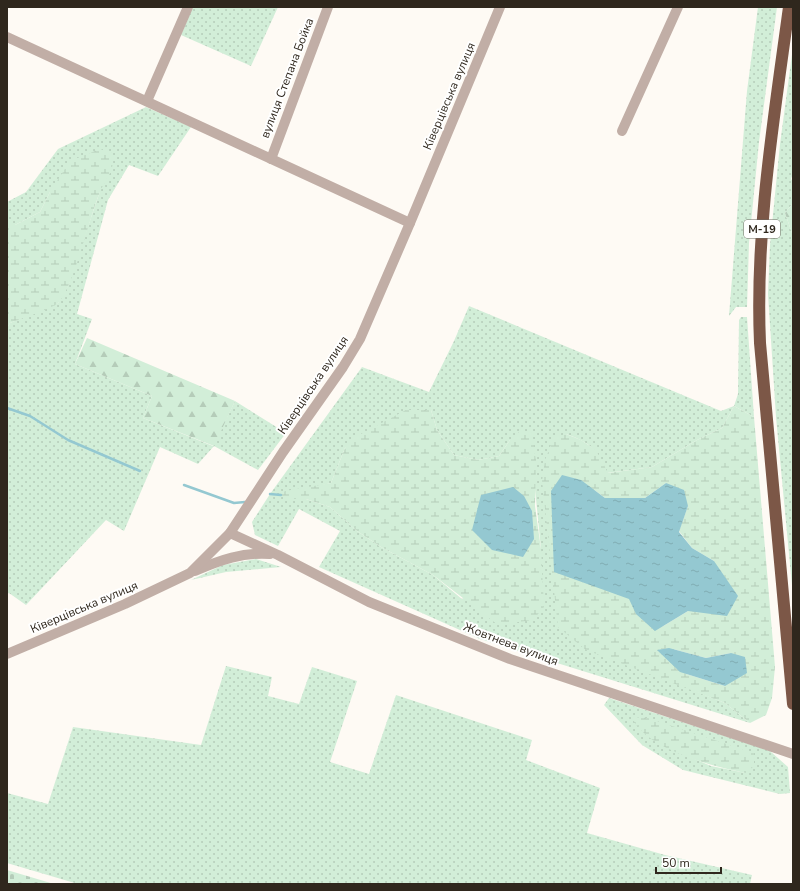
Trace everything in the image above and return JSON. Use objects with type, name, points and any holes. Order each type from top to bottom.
[{"type":"highway","name":"М-19","points":[[788,7],[771,143],[761,244],[758,294],[760,343],[793,704]]},
{"type":"street","points":[[147,102],[188,7]]},
{"type":"street","name":"вулиця Степана Бойка","points":[[270,159],[328,7]]},
{"type":"street","name":"Ківерцівська вулиця","points":[[7,654],[125,604],[190,573],[230,533],[283,452],[343,367],[360,338],[410,223],[500,7]]},
{"type":"street","points":[[622,131],[678,7]]},
{"type":"street","points":[[7,36],[410,223]]},
{"type":"street","name":"Жовтнева вулиця","points":[[230,533],[278,555],[369,602],[510,659],[793,754]]},
{"type":"street","points":[[190,573],[223,558],[256,553],[278,555]]},
{"type":"green space","points":[[193,7],[278,7],[251,66],[181,35]]},
{"type":"green space","points":[[758,7],[777,7],[759,142],[749,243],[747,307],[736,307],[729,316],[747,91]]},
{"type":"green space","points":[[793,47],[793,173],[791,179],[793,182],[793,203],[785,213],[793,236],[793,596],[776,417],[768,294],[770,245],[780,144]]},
{"type":"green space","points":[[146,107],[191,127],[158,176],[129,165],[108,200],[77,314],[92,319],[75,364],[152,396],[143,418],[213,446],[235,401],[286,433],[258,470],[214,446],[198,464],[160,447],[124,531],[106,520],[26,605],[9,593],[7,594],[7,329],[10,323],[58,303],[68,286],[100,191],[50,192],[40,212],[15,225],[7,225],[7,202],[26,192],[58,149]]},
{"type":"green space","points":[[100,149],[112,153],[112,169],[100,192],[75,268],[64,295],[58,303],[42,311],[10,323],[7,329],[7,225],[15,225],[40,212],[50,192],[70,161]]},
{"type":"green space","points":[[793,203],[793,236],[785,213]]},
{"type":"green space","points":[[469,306],[721,411],[734,406],[722,428],[697,440],[652,467],[607,473],[600,458],[588,444],[566,434],[695,691],[725,703],[750,723],[480,639],[319,567],[340,531],[299,509],[278,546],[255,535],[252,522],[270,494],[362,367],[429,392]],"holes":[[[431,410],[437,430],[454,455],[478,460],[499,456],[510,440],[535,489],[541,549],[462,599],[433,575],[381,547],[357,531],[330,507],[306,499],[323,485],[331,483],[345,448]]]},
{"type":"green space","points":[[741,317],[747,317],[754,417],[734,406],[738,394],[739,320]]},
{"type":"green space","points":[[87,338],[235,401],[214,446],[143,418],[152,396],[75,364]]},
{"type":"green space","points":[[734,406],[754,417],[775,667],[772,698],[766,715],[750,723],[725,703],[586,650],[558,627],[542,481],[545,460],[554,437],[566,434],[581,440],[596,450],[608,473],[652,467],[697,440],[722,428]],"holes":[[[581,480],[605,498],[645,498],[666,483],[688,506],[679,531],[692,548],[714,561],[688,611],[655,631],[636,614],[629,599],[554,572]],[[669,648],[706,658],[731,653],[725,686],[680,672],[657,650]]]},
{"type":"green space","points":[[406,410],[431,410],[437,430],[454,455],[478,460],[499,456],[510,440],[519,432],[531,432],[536,460],[535,506],[541,549],[544,607],[533,620],[498,625],[433,575],[381,547],[357,531],[330,507],[306,499],[286,499],[281,495],[285,491],[331,483],[345,448],[359,435]]},
{"type":"green space","points":[[256,559],[281,567],[226,572],[191,580],[223,565]]},
{"type":"green space","points":[[226,666],[272,677],[268,696],[299,704],[312,667],[357,681],[330,762],[369,774],[396,695],[532,740],[526,760],[600,788],[587,833],[665,855],[752,875],[750,884],[78,884],[7,863],[7,793],[48,804],[73,727],[201,745]]},
{"type":"green space","points":[[609,698],[770,751],[788,767],[790,793],[780,794],[683,770],[642,745],[604,705]],"holes":[[[662,745],[746,773],[711,766]]]},
{"type":"green space","points":[[632,717],[648,718],[754,753],[754,766],[746,773],[682,755],[651,738],[639,728]]},
{"type":"green space","points":[[7,870],[54,884],[7,884]]},
{"type":"water","points":[[562,475],[581,480],[605,498],[645,498],[666,483],[684,490],[688,506],[679,532],[692,548],[714,561],[738,596],[727,616],[688,611],[655,631],[636,614],[629,599],[554,572],[551,491]]},
{"type":"water","points":[[513,487],[524,496],[532,511],[534,539],[523,557],[492,550],[472,530],[481,495]]},
{"type":"water","points":[[669,648],[706,658],[731,653],[745,657],[747,673],[725,686],[680,672],[657,650]]},
{"type":"waterway","points":[[7,408],[30,416],[68,440],[140,471]]},
{"type":"waterway","points":[[184,485],[234,503],[245,502]]},
{"type":"waterway","points":[[270,494],[281,495]]}]
